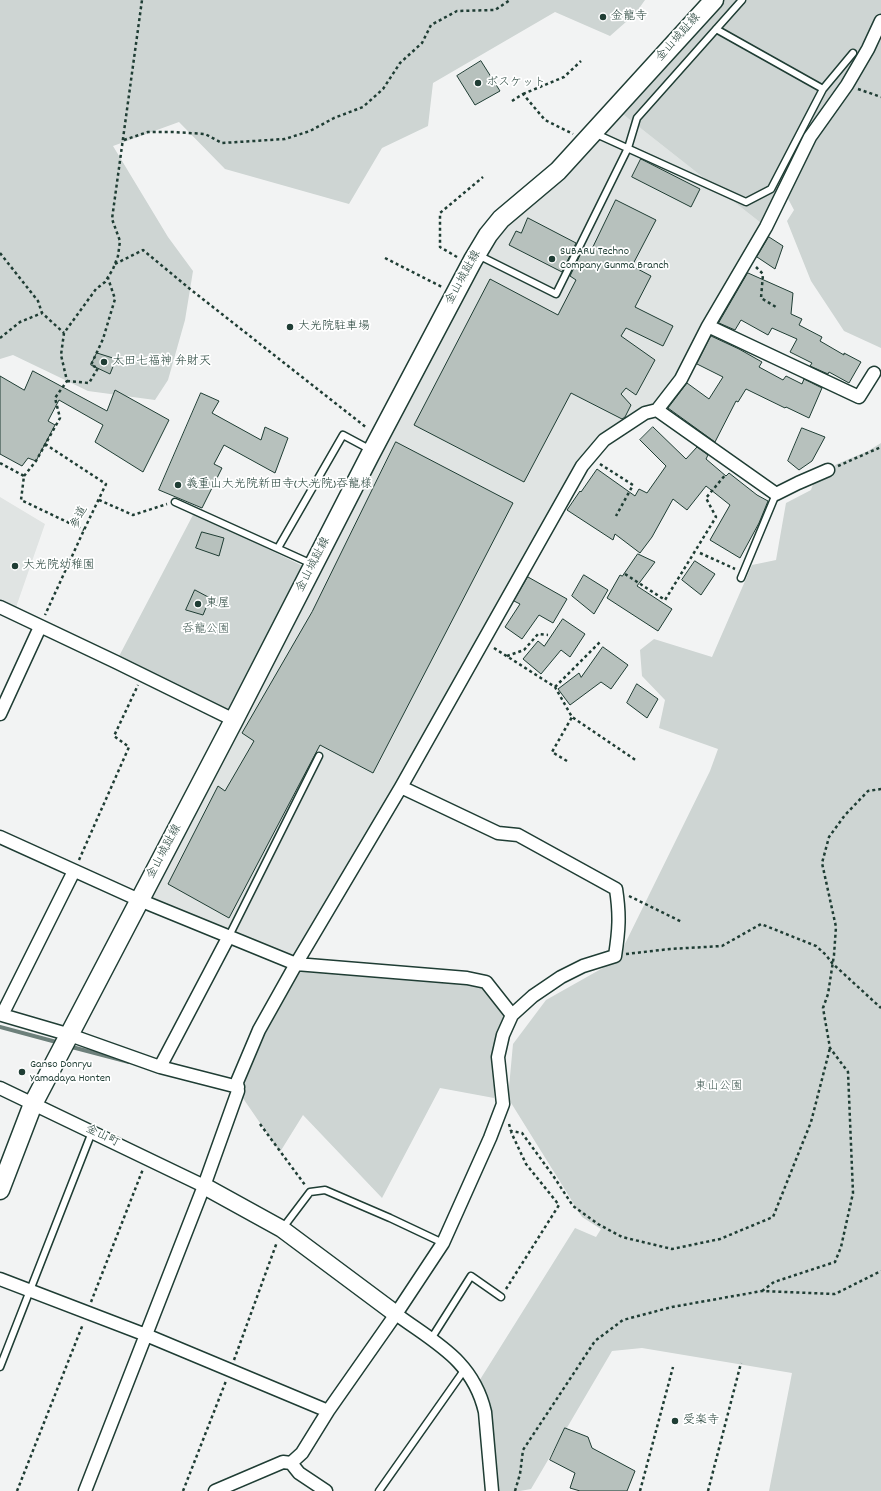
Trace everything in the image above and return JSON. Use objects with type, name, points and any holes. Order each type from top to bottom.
[{"type":"main road","name":"金山城趾線","points":[[0,1190],[33,1104],[234,720],[375,444],[473,260],[488,235],[501,219],[558,170],[714,0]]},
{"type":"street","points":[[85,1491],[204,1186],[238,1091],[237,1082],[260,1030],[296,964],[401,787],[582,466],[604,440],[646,413],[657,410],[681,379],[708,326],[766,227],[810,137],[847,85],[868,49],[881,21]]},
{"type":"street","points":[[708,326],[859,397],[874,373]]},
{"type":"street","points":[[657,410],[776,494],[828,470]]},
{"type":"street","points":[[0,607],[234,720]]},
{"type":"street","points":[[0,714],[40,627]]},
{"type":"street","points":[[291,1463],[302,1453],[328,1411],[396,1314],[443,1243],[490,1138],[503,1104],[498,1057],[503,1034],[512,1015],[533,996],[561,977],[583,966],[615,956],[620,923],[616,889],[518,835],[498,833],[401,787]]},
{"type":"street","points":[[0,837],[140,900],[296,964],[467,978],[486,982],[512,1015]]},
{"type":"street","points":[[74,871],[2,1015],[69,1035],[160,1066],[238,1087]]},
{"type":"street","points":[[160,1066],[228,936]]},
{"type":"street","name":"金山町","points":[[0,1088],[204,1186]]},
{"type":"street","points":[[204,1186],[282,1229],[457,1359],[476,1386],[483,1406],[492,1491]]},
{"type":"street","points":[[0,1279],[146,1335],[328,1411]]},
{"type":"street","points":[[215,1491],[283,1462],[291,1463],[299,1473],[326,1491]]},
{"type":"lane","points":[[473,260],[556,294],[628,148],[637,118],[742,0]]},
{"type":"lane","points":[[716,30],[823,89]]},
{"type":"lane","points":[[589,136],[628,148],[746,202],[771,189],[823,89],[853,53]]},
{"type":"lane","points":[[278,548],[343,435],[375,444]]},
{"type":"lane","points":[[742,576],[776,494]]},
{"type":"lane","points":[[176,502],[314,564]]},
{"type":"lane","points":[[228,936],[319,756]]},
{"type":"lane","points":[[0,1367],[92,1132]]},
{"type":"lane","points":[[282,1229],[310,1192],[326,1190],[443,1243]]},
{"type":"lane","points":[[431,1340],[471,1276],[501,1297]]},
{"type":"lane","points":[[379,1491],[465,1369]]},
{"type":"path","points":[[84,530],[21,500],[24,476],[36,461],[60,418],[56,398],[67,381],[61,355],[64,334],[96,288],[105,282],[118,256],[120,241],[112,219],[142,0]]},
{"type":"path","points":[[124,140],[148,132],[173,132],[205,134],[222,143],[285,139],[310,131],[334,118],[363,107],[383,89],[400,63],[422,43],[431,25],[457,12],[495,10],[510,0]]},
{"type":"path","points":[[512,101],[523,94],[564,77],[581,61]]},
{"type":"path","points":[[847,85],[881,97]]},
{"type":"path","points":[[523,94],[545,120],[589,136]]},
{"type":"path","points":[[473,260],[440,247],[440,213],[483,177]]},
{"type":"path","points":[[115,264],[143,250],[375,444]]},
{"type":"path","points":[[0,253],[38,301],[42,313],[64,334]]},
{"type":"path","points":[[385,258],[455,294]]},
{"type":"path","points":[[748,258],[763,274],[761,298],[776,307]]},
{"type":"path","points":[[67,381],[89,383],[98,368],[91,365],[103,339],[115,299],[108,277]]},
{"type":"path","points":[[0,338],[20,322],[42,313]]},
{"type":"path","name":"参道","points":[[40,627],[106,484],[45,444]]},
{"type":"path","points":[[828,470],[881,447]]},
{"type":"path","points":[[589,457],[633,485],[616,516]]},
{"type":"path","points":[[0,463],[24,476]]},
{"type":"path","points":[[625,574],[665,600],[716,517],[706,498],[734,464]]},
{"type":"path","points":[[99,500],[134,515],[176,502]]},
{"type":"path","points":[[700,553],[742,576]]},
{"type":"path","points":[[506,656],[524,650],[538,634],[548,635]]},
{"type":"path","points":[[483,641],[555,687],[572,717],[637,761]]},
{"type":"path","points":[[555,687],[602,642]]},
{"type":"path","points":[[74,871],[130,747],[114,736],[143,676]]},
{"type":"path","points":[[567,761],[552,752],[572,717]]},
{"type":"path","points":[[511,1131],[522,1133],[573,1206],[598,1224],[622,1237],[672,1249],[720,1239],[773,1217],[811,1122],[830,1048],[823,1008],[828,994],[834,955],[836,927],[822,863],[829,837],[845,815],[868,791],[881,789]]},
{"type":"path","points":[[616,889],[682,922]]},
{"type":"path","points":[[615,956],[670,949],[722,946],[761,924],[816,946],[832,963],[881,1008]]},
{"type":"path","points":[[762,1291],[774,1282],[836,1262],[841,1247],[853,1193],[848,1072],[830,1048]]},
{"type":"path","points":[[501,1297],[559,1205],[526,1164],[511,1131],[503,1104]]},
{"type":"path","points":[[260,1124],[310,1192]]},
{"type":"path","points":[[17,1491],[147,1158]]},
{"type":"path","points":[[515,1491],[520,1474],[523,1450],[595,1341],[623,1320],[672,1307],[762,1291],[835,1294],[881,1271]]},
{"type":"path","points":[[708,1491],[741,1363]]},
{"type":"path","points":[[640,1491],[673,1367]]},
{"type":"shaded area","points":[[615,108],[766,227],[657,410],[604,440],[582,466],[296,964],[140,900],[473,260]]},
{"type":"shaded area","name":"大光院幼稚園","points":[[0,497],[45,524],[14,613],[0,607]]},
{"type":"green space","points":[[0,0],[645,0],[635,14],[610,36],[555,12],[433,83],[428,126],[382,148],[349,204],[225,169],[179,122],[113,146],[168,237],[193,271],[185,320],[168,380],[155,400],[88,391],[13,355],[0,359]]},
{"type":"green space","points":[[714,0],[881,0],[881,348],[844,331],[811,281],[787,221],[794,210],[784,191],[766,227],[615,108]]},
{"type":"green space","name":"東山公園","points":[[881,443],[881,1491],[769,1491],[792,1373],[642,1348],[612,1351],[531,1489],[520,1491],[491,1491],[476,1386],[575,1228],[596,1237],[601,1229],[582,1217],[508,1098],[513,1044],[546,1000],[617,960],[710,771],[718,749],[659,728],[665,700],[642,676],[640,650],[654,639],[712,657],[752,565],[776,560],[786,503],[811,490],[815,478],[837,464],[868,451]]},
{"type":"green space","name":"呑龍公園","points":[[194,513],[311,570],[234,720],[116,662]]},
{"type":"green space","points":[[296,964],[486,982],[512,1015],[498,1057],[494,1098],[440,1088],[382,1198],[303,1115],[280,1152],[238,1091]]},
{"type":"building","name":"ボスケット","points":[[481,61],[500,91],[475,105],[457,76]]},
{"type":"building","points":[[641,159],[700,189],[691,207],[632,177]]},
{"type":"building","points":[[616,200],[656,220],[632,266],[651,276],[635,307],[673,326],[663,346],[626,328],[621,336],[655,360],[636,395],[626,388],[621,394],[631,405],[625,417],[622,419],[571,393],[524,482],[414,425],[490,279],[558,315],[576,280],[570,276],[584,247],[591,250]]},
{"type":"building","name":"SUBARU Techno Company Gunma Branch","points":[[528,218],[576,243],[562,272],[509,245],[516,231],[521,233]]},
{"type":"building","points":[[769,237],[783,246],[775,269],[757,257]]},
{"type":"building","points":[[748,273],[793,293],[791,314],[802,319],[799,325],[822,337],[820,341],[844,355],[844,353],[861,362],[849,383],[829,372],[828,374],[810,366],[812,363],[790,352],[797,339],[772,328],[768,335],[741,320],[735,330],[719,323]]},
{"type":"building","points":[[711,336],[762,362],[759,367],[783,380],[786,376],[802,384],[804,379],[822,388],[809,418],[746,389],[738,402],[736,401],[715,442],[668,408],[687,383],[709,399],[723,377],[697,364]]},
{"type":"building","name":"太田七福神 弁財天","points":[[97,353],[116,359],[110,374],[91,365]]},
{"type":"building","points":[[33,371],[107,411],[115,390],[169,420],[143,472],[95,442],[103,425],[59,400],[48,421],[55,425],[36,461],[28,458],[22,466],[0,454],[0,376],[24,390]]},
{"type":"building","points":[[201,393],[219,401],[212,413],[261,440],[265,427],[288,438],[275,473],[224,445],[214,464],[222,468],[202,508],[159,490]]},
{"type":"building","points":[[653,427],[686,459],[697,447],[708,455],[706,459],[726,476],[729,473],[757,495],[768,501],[759,523],[740,558],[710,540],[730,505],[706,486],[687,510],[673,499],[652,537],[640,553],[615,534],[613,540],[567,510],[597,469],[635,496],[639,489],[647,493],[666,466],[640,440]]},
{"type":"building","points":[[802,428],[825,437],[812,461],[799,470],[788,461]]},
{"type":"building","points":[[396,442],[513,503],[373,773],[320,745],[229,918],[168,884],[218,786],[225,791],[254,741],[242,733],[312,612]]},
{"type":"building","points":[[202,532],[224,538],[219,556],[196,548]]},
{"type":"building","points":[[638,554],[655,562],[637,586],[672,609],[658,631],[607,598],[620,575],[622,576]]},
{"type":"building","points":[[695,561],[715,574],[701,595],[682,580]]},
{"type":"building","points":[[584,575],[608,590],[594,614],[572,596]]},
{"type":"building","points":[[528,577],[567,599],[553,623],[539,615],[522,639],[505,627],[520,604],[514,601]]},
{"type":"building","name":"東屋","points":[[195,590],[210,598],[203,615],[186,610]]},
{"type":"building","points":[[563,619],[585,634],[570,657],[561,650],[541,674],[523,659],[538,641],[544,646]]},
{"type":"building","points":[[603,647],[628,665],[611,689],[601,682],[570,705],[558,689],[579,673],[581,677]]},
{"type":"building","points":[[637,684],[658,699],[647,718],[627,703]]},
{"type":"building","points":[[565,1428],[588,1437],[592,1448],[635,1471],[627,1491],[580,1491],[570,1488],[575,1473],[550,1460]]},
{"type":"waterway","points":[[0,1027],[60,1043]]},
{"type":"waterway","points":[[68,1046],[129,1062]]},
{"type":"place","name":"金龍寺","points":[[603,17]]},
{"type":"place","name":"ボスケット","points":[[478,83]]},
{"type":"place","name":"SUBARU Techno Company Gunma Branch","points":[[552,259]]},
{"type":"place","name":"大光院駐車場","points":[[290,327]]},
{"type":"place","name":"太田七福神 弁財天","points":[[104,362]]},
{"type":"place","name":"義重山大光院新田寺(大光院)吞龍様","points":[[178,485]]},
{"type":"place","name":"大光院幼稚園","points":[[15,566]]},
{"type":"place","name":"東屋","points":[[198,604]]},
{"type":"place","name":"Ganso Donryu Yamadaya Honten","points":[[22,1072]]},
{"type":"place","name":"受楽寺","points":[[675,1421]]}]
